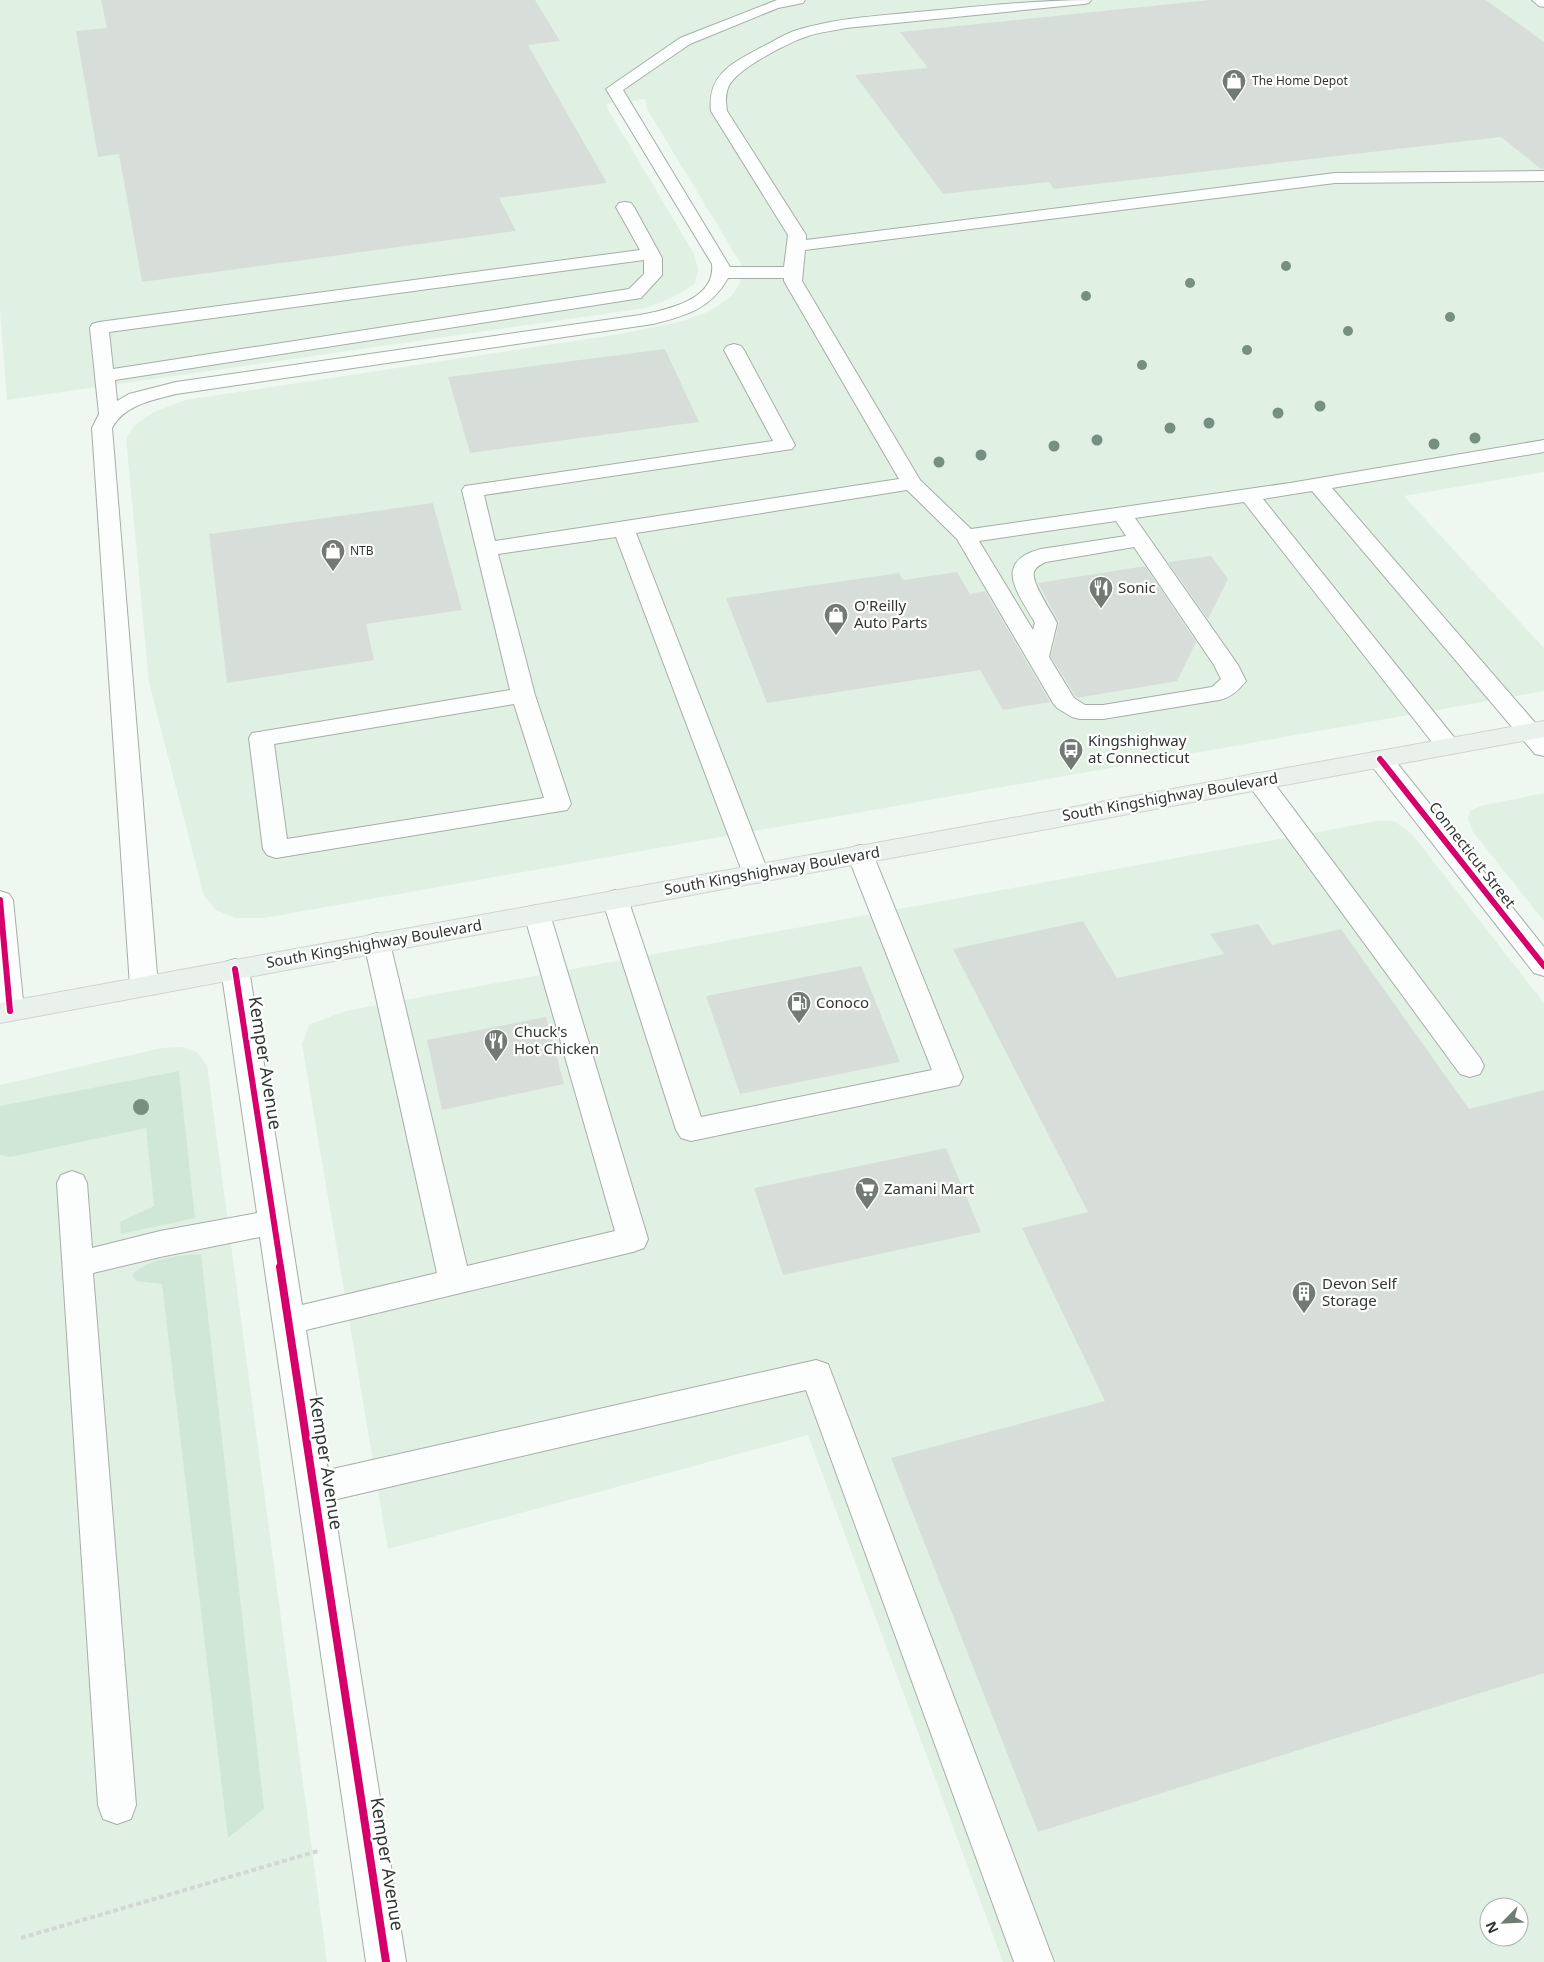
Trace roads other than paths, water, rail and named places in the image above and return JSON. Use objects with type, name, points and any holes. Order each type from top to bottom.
[{"type":"main road","name":"South Kingshighway Boulevard","points":[[5,1012],[1448,746],[1540,736]]},
{"type":"street","points":[[144,986],[102,428],[109,414],[136,398],[176,388],[640,321],[669,315],[695,305],[714,289],[722,273],[721,264],[614,89],[685,41],[774,5],[798,0]]},
{"type":"street","points":[[1084,0],[846,24],[796,35],[731,70],[719,85],[717,103],[719,111],[797,235],[798,246],[792,272],[793,281],[912,483],[966,536],[1065,703],[1080,712],[1103,712],[1219,694],[1234,681],[1226,665],[1121,513]]},
{"type":"street","points":[[1539,0],[1544,3]]},
{"type":"street","points":[[798,246],[1335,178],[1544,176]]},
{"type":"street","points":[[104,376],[635,294],[653,275],[651,254],[625,207]]},
{"type":"street","points":[[109,414],[100,328],[651,254]]},
{"type":"street","points":[[722,273],[792,272]]},
{"type":"street","points":[[523,695],[261,738],[276,848],[558,804],[523,695],[472,490],[785,445],[734,350]]},
{"type":"street","points":[[966,536],[1249,495],[1544,446]]},
{"type":"street","points":[[486,549],[912,483]]},
{"type":"street","points":[[1317,484],[1540,736]]},
{"type":"street","points":[[1249,495],[1448,746]]},
{"type":"street","points":[[624,529],[756,874]]},
{"type":"street","points":[[1038,657],[1046,623],[1023,580],[1022,572],[1030,560],[1041,556],[1140,540]]},
{"type":"street","name":"Connecticut Street","points":[[1380,759],[1544,966]]},
{"type":"street","points":[[1259,781],[1470,1066]]},
{"type":"street","points":[[615,900],[691,1130],[949,1077],[860,854]]},
{"type":"street","points":[[0,900],[5,1012]]},
{"type":"street","points":[[289,1320],[634,1239],[537,914]]},
{"type":"street","points":[[377,943],[455,1281]]},
{"type":"street","name":"Kemper Avenue","points":[[235,969],[386,1962]]},
{"type":"street","points":[[72,1183],[117,1805]]},
{"type":"street","points":[[77,1264],[160,1244],[274,1222]]},
{"type":"street","points":[[314,1489],[816,1374],[1034,1962]]},
{"type":"place","name":"The Home Depot","points":[[1234,102]]},
{"type":"place","name":"NTB","points":[[333,572]]},
{"type":"place","name":"Sonic","points":[[1101,609]]},
{"type":"place","name":"O'Reilly Auto Parts","points":[[836,636]]},
{"type":"place","name":"Kingshighway at Connecticut","points":[[1071,771]]},
{"type":"place","name":"Conoco","points":[[799,1024]]},
{"type":"place","name":"Chuck's Hot Chicken","points":[[496,1062]]},
{"type":"place","name":"Zamani Mart","points":[[867,1210]]},
{"type":"place","name":"Devon Self Storage","points":[[1304,1314]]}]
